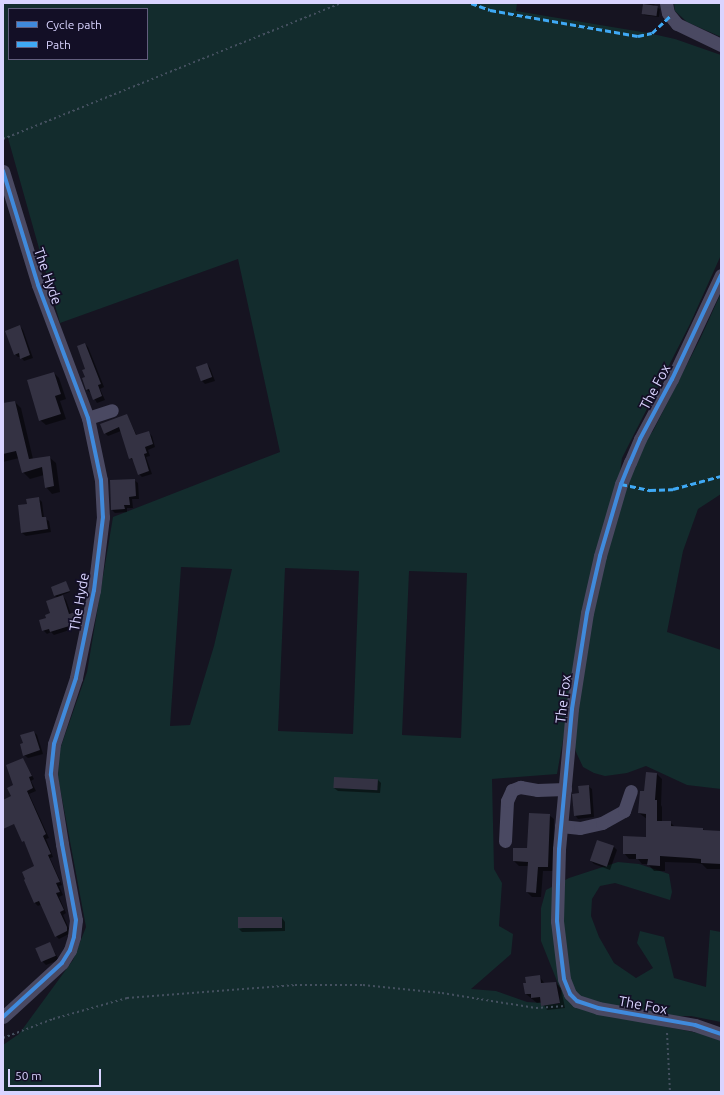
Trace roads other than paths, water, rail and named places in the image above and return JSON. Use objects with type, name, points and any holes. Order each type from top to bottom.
[{"type":"street","points":[[666,3],[668,13],[677,24],[721,44]]},
{"type":"street","name":"The Hyde","points":[[3,171],[38,285],[88,418],[101,480],[103,517],[94,590],[76,678],[54,744],[51,775],[76,920],[74,937],[70,950],[62,963],[3,1017]]},
{"type":"street","name":"The Fox","points":[[721,275],[672,379],[640,439],[621,484],[600,556],[587,613],[572,709],[561,826],[557,921],[564,979],[570,994],[577,1001],[598,1008],[695,1025],[721,1034]]},
{"type":"street","points":[[88,418],[112,410]]},
{"type":"street","points":[[505,841],[507,801],[512,790],[520,787],[537,790],[565,789]]},
{"type":"street","points":[[561,826],[580,828],[602,823],[624,811],[631,791]]}]
